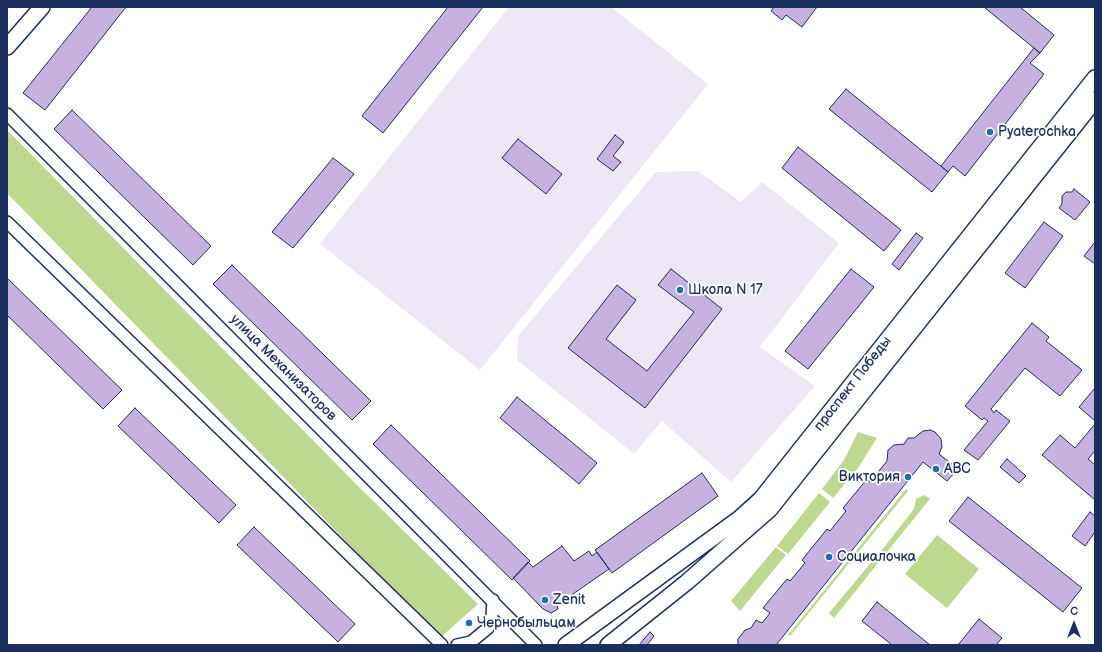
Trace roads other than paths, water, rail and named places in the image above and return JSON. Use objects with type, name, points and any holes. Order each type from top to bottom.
[{"type":"main road","points":[[7,47],[42,7]]},
{"type":"main road","name":"проспект Победы","points":[[566,645],[740,518],[762,499],[1095,78]]},
{"type":"main road","name":"проспект Победы","points":[[608,645],[687,582],[770,509],[1095,100]]},
{"type":"street","name":"улица Механизаторов","points":[[7,114],[11,124],[493,600],[536,645]]},
{"type":"street","points":[[7,222],[442,645]]},
{"type":"street","points":[[457,645],[471,642],[488,628],[492,616],[493,600]]},
{"type":"place","name":"Pyaterochka","points":[[990,132]]},
{"type":"place","name":"Школа N 17","points":[[680,290]]},
{"type":"place","name":"АВС","points":[[936,469]]},
{"type":"place","name":"Виктория","points":[[908,477]]},
{"type":"place","name":"Социалочка","points":[[829,557]]},
{"type":"place","name":"Zenit","points":[[545,600]]},
{"type":"place","name":"Чернобыльцам","points":[[469,623]]}]
